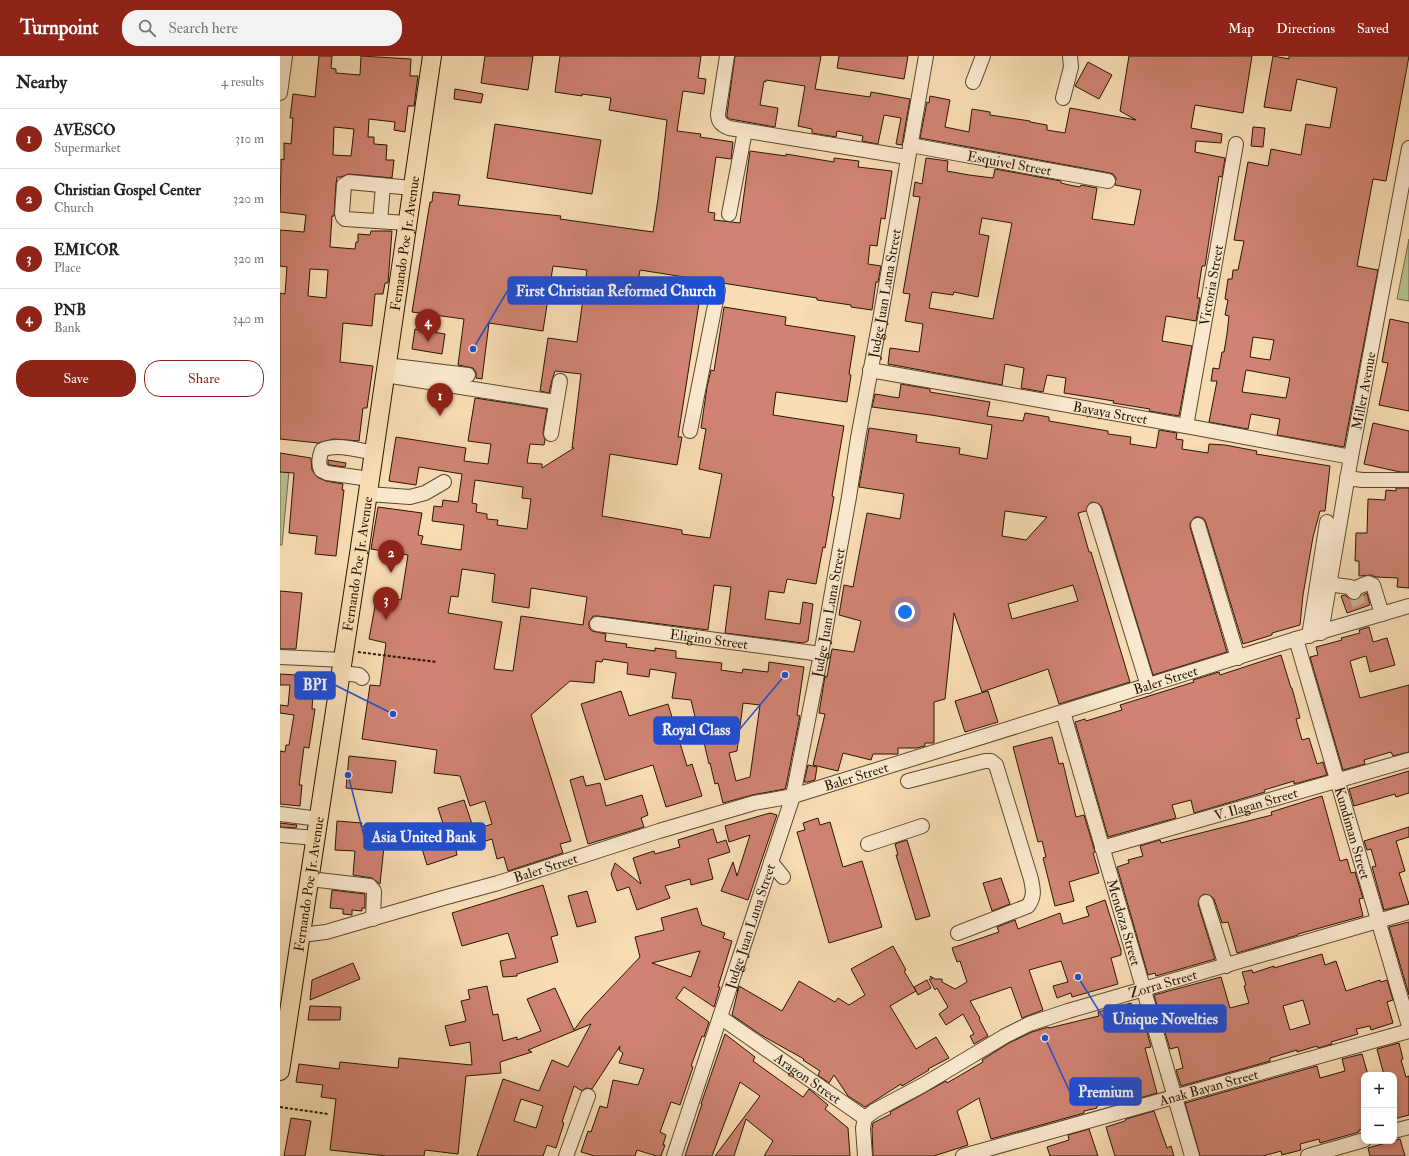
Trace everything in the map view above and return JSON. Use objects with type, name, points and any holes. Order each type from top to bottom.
[{"type":"main road","name":"Fernando Poe Jr. Avenue","points":[[280,1067],[342,667],[406,223],[432,56]]},
{"type":"street","points":[[280,93],[285,56]]},
{"type":"street","name":"Esquivel Street","points":[[727,56],[718,120],[722,125],[729,128],[909,151],[1108,181]]},
{"type":"street","name":"Judge Juan Luna Street","points":[[674,1156],[793,796],[821,654],[926,56]]},
{"type":"street","points":[[973,82],[983,56]]},
{"type":"street","points":[[1063,98],[1071,66],[1070,56]]},
{"type":"street","points":[[729,214],[745,131]]},
{"type":"street","name":"Victoria Street","points":[[1186,426],[1236,144]]},
{"type":"street","name":"Miller Avenue","points":[[1309,636],[1328,584],[1409,148]]},
{"type":"street","points":[[406,223],[345,219],[342,213],[344,185],[347,183],[412,188]]},
{"type":"street","points":[[380,221],[383,186]]},
{"type":"street","points":[[690,431],[718,290]]},
{"type":"street","points":[[385,370],[468,376]]},
{"type":"street","points":[[385,370],[556,402]]},
{"type":"street","name":"Bayaya Street","points":[[870,370],[1351,457]]},
{"type":"street","points":[[551,434],[560,380]]},
{"type":"street","points":[[374,453],[335,447],[326,448],[322,450],[319,456],[319,464],[321,470],[327,473],[369,487],[410,497],[426,493],[444,482]]},
{"type":"street","points":[[1347,478],[1362,480],[1409,480]]},
{"type":"street","points":[[1094,510],[1148,686]]},
{"type":"street","points":[[1309,636],[1327,522]]},
{"type":"street","points":[[1198,525],[1238,658]]},
{"type":"street","points":[[1328,584],[1350,587],[1354,590],[1368,583],[1373,585],[1382,614]]},
{"type":"street","name":"Baler Street","points":[[301,935],[326,932],[498,883],[652,833],[748,804],[793,796],[905,771],[1063,712],[1309,636],[1363,613],[1382,614],[1409,606]]},
{"type":"street","name":"Eligino Street","points":[[597,624],[821,654]]},
{"type":"street","name":"Kundiman Street","points":[[1309,636],[1338,780],[1409,1026]]},
{"type":"street","points":[[280,657],[342,667],[362,678]]},
{"type":"street","name":"Mendoza Street","points":[[1063,712],[1192,1156]]},
{"type":"street","name":"V. Ilagan Street","points":[[1102,848],[1409,760]]},
{"type":"street","points":[[905,771],[985,761],[991,761],[996,765],[1031,879],[1033,900],[1028,906],[958,933]]},
{"type":"street","points":[[280,814],[319,819]]},
{"type":"street","points":[[868,844],[922,826]]},
{"type":"street","points":[[280,835],[316,838]]},
{"type":"street","points":[[771,862],[783,877]]},
{"type":"street","points":[[310,879],[370,886],[374,891],[373,919]]},
{"type":"street","points":[[1206,902],[1226,966]]},
{"type":"street","name":"Zorra Street","points":[[865,1118],[874,1111],[1005,1036],[1029,1024],[1068,1011],[1409,912]]},
{"type":"street","name":"Aragon Street","points":[[720,1017],[865,1118]]},
{"type":"street","name":"Anak Bayan Street","points":[[963,1156],[1409,1031]]},
{"type":"street","points":[[566,1156],[588,1096]]},
{"type":"street","points":[[864,1156],[863,1128],[865,1118]]},
{"type":"street","points":[[1397,1130],[1409,1127]]},
{"type":"street","points":[[1308,1156],[1361,1141]]},
{"type":"path","points":[[372,653],[436,662]]},
{"type":"path","points":[[280,1107],[328,1114]]},
{"type":"green space","points":[[1409,239],[1409,301],[1397,299]]},
{"type":"green space","points":[[280,470],[289,471],[282,545],[280,545]]},
{"type":"building","points":[[319,56],[332,56],[331,68],[336,69],[336,73],[360,75],[361,56],[411,59],[410,76],[418,76],[414,106],[408,106],[405,132],[394,130],[395,122],[369,119],[368,137],[374,137],[374,144],[387,145],[386,160],[394,160],[392,178],[349,174],[337,177],[330,247],[355,249],[356,242],[358,242],[358,234],[370,235],[371,231],[392,231],[388,283],[385,283],[383,294],[375,294],[372,326],[343,323],[340,362],[373,366],[367,408],[363,408],[359,441],[334,439],[318,443],[280,439],[280,293],[285,294],[287,267],[280,266],[280,230],[304,232],[306,215],[280,212],[281,159],[284,160],[284,143],[291,144],[293,118],[290,118],[293,94],[315,97]],"holes":[[[334,127],[354,129],[351,156],[333,155]],[[310,269],[328,270],[326,298],[308,296]]]},
{"type":"building","points":[[485,56],[533,56],[528,90],[481,83]]},
{"type":"building","points":[[560,56],[701,56],[698,78],[706,79],[704,94],[683,91],[677,131],[701,134],[700,137],[733,142],[731,159],[716,157],[708,212],[715,213],[714,220],[740,223],[750,151],[786,156],[786,154],[834,162],[834,158],[859,161],[858,167],[892,171],[885,219],[881,218],[877,246],[870,245],[868,264],[881,266],[878,282],[876,282],[872,310],[817,300],[817,298],[640,270],[636,294],[699,303],[678,437],[682,437],[677,465],[610,454],[602,516],[682,530],[682,534],[710,538],[722,474],[699,469],[706,429],[701,428],[707,387],[711,370],[714,371],[724,307],[786,317],[785,325],[855,336],[849,374],[851,375],[847,402],[776,392],[773,415],[844,426],[825,548],[823,547],[816,584],[787,579],[784,593],[769,591],[765,619],[800,624],[803,602],[813,604],[808,641],[803,643],[725,633],[731,587],[714,585],[708,630],[598,616],[593,616],[589,622],[589,628],[592,631],[606,634],[605,641],[627,644],[626,647],[655,651],[655,648],[676,651],[676,658],[722,663],[721,670],[742,673],[743,669],[768,672],[769,662],[804,667],[797,715],[800,716],[785,789],[752,795],[723,803],[718,783],[715,784],[699,721],[696,721],[691,700],[672,698],[676,673],[650,669],[649,677],[627,674],[628,663],[603,659],[602,662],[596,661],[594,683],[570,681],[531,715],[571,841],[560,844],[563,853],[508,871],[504,857],[497,859],[492,839],[456,850],[457,855],[427,865],[420,842],[446,833],[438,808],[464,800],[474,830],[492,824],[485,801],[470,806],[460,776],[434,773],[437,750],[362,739],[370,685],[380,686],[386,643],[369,639],[377,595],[401,600],[408,555],[371,549],[378,507],[422,513],[418,535],[423,536],[421,544],[461,550],[464,525],[432,521],[434,506],[442,507],[443,500],[458,502],[462,474],[419,467],[416,485],[389,481],[396,437],[466,448],[464,461],[488,464],[491,444],[468,441],[475,398],[547,409],[543,433],[545,440],[544,445],[530,444],[527,463],[542,464],[542,468],[574,448],[572,448],[581,374],[555,371],[549,393],[540,391],[548,338],[577,342],[587,270],[553,266],[543,331],[489,323],[482,379],[476,378],[476,372],[473,368],[458,365],[464,319],[412,312],[430,202],[432,202],[433,192],[460,195],[458,205],[561,216],[560,219],[653,232],[667,120],[609,110],[611,98],[555,92]],"holes":[[[475,480],[523,487],[522,498],[531,499],[527,529],[497,525],[498,520],[487,519],[487,514],[476,512],[477,504],[472,503]],[[462,569],[495,574],[492,602],[529,608],[531,588],[587,597],[583,625],[521,616],[513,671],[494,669],[502,622],[448,613],[451,596],[458,597]],[[743,703],[760,705],[750,777],[736,781],[729,753],[737,751]]]},
{"type":"building","points":[[735,56],[821,56],[815,89],[870,97],[871,92],[910,99],[902,145],[896,144],[901,118],[884,115],[878,144],[862,141],[863,136],[837,131],[836,137],[812,133],[812,129],[798,126],[805,86],[766,80],[766,82],[764,81],[760,105],[778,108],[775,127],[730,119],[727,117],[727,114]]},
{"type":"building","points":[[839,56],[908,56],[904,79],[837,68]]},
{"type":"building","points":[[1129,56],[1252,56],[1243,113],[1195,105],[1191,128],[1222,134],[1221,143],[1196,141],[1195,152],[1225,158],[1222,177],[1219,176],[1205,266],[1202,266],[1197,298],[1200,298],[1196,321],[1166,316],[1162,341],[1192,346],[1179,416],[1149,411],[1150,409],[1113,403],[1114,401],[1064,393],[1066,378],[1047,375],[1043,392],[1021,388],[1024,368],[1005,364],[1002,385],[888,364],[890,348],[919,352],[923,324],[905,321],[910,294],[903,293],[920,197],[913,196],[915,182],[922,184],[926,158],[948,161],[947,171],[969,175],[993,178],[995,169],[1061,181],[1061,183],[1069,185],[1080,187],[1081,185],[1097,188],[1092,219],[1134,225],[1141,190],[1115,185],[1116,178],[1110,173],[920,138],[927,102],[929,103],[930,96],[950,100],[945,127],[969,132],[972,109],[990,112],[990,115],[1047,125],[1047,130],[1065,133],[1070,108],[1136,120],[1120,111]],"holes":[[[982,218],[1012,223],[993,319],[929,308],[932,292],[953,295],[954,292],[978,297],[989,236],[979,234]]]},
{"type":"building","points":[[1273,56],[1289,59],[1289,56],[1409,56],[1386,181],[1373,179],[1357,266],[1378,270],[1344,447],[1277,435],[1280,419],[1251,414],[1248,429],[1209,422],[1217,381],[1211,381],[1213,368],[1219,369],[1227,334],[1229,316],[1225,315],[1228,300],[1225,299],[1228,279],[1232,279],[1233,270],[1238,270],[1244,241],[1234,240],[1248,162],[1268,166],[1271,149],[1301,155],[1306,124],[1330,128],[1337,88],[1297,79],[1291,111],[1264,107]],"holes":[[[1253,337],[1274,340],[1270,360],[1250,357]],[[1246,370],[1290,378],[1286,398],[1242,392]]]},
{"type":"building","points":[[1088,62],[1112,75],[1099,99],[1075,86]]},
{"type":"building","points":[[455,89],[483,94],[481,103],[454,99]]},
{"type":"building","points":[[495,124],[601,140],[592,194],[487,178]]},
{"type":"building","points":[[1253,127],[1265,128],[1263,147],[1251,146]]},
{"type":"building","points":[[1390,319],[1409,323],[1409,411],[1379,405],[1388,363],[1382,362]]},
{"type":"building","points":[[415,329],[445,334],[442,354],[412,349]]},
{"type":"building","points":[[901,384],[930,389],[930,392],[990,402],[987,416],[1023,421],[1025,413],[1049,417],[1049,421],[1108,431],[1108,434],[1131,437],[1130,444],[1156,448],[1159,430],[1177,433],[1176,439],[1183,440],[1182,449],[1208,453],[1209,444],[1225,445],[1257,451],[1256,454],[1330,466],[1325,511],[1320,511],[1313,537],[1303,595],[1300,625],[1272,633],[1272,635],[1243,644],[1206,523],[1204,519],[1195,517],[1190,523],[1190,527],[1227,652],[1153,675],[1102,508],[1099,504],[1092,502],[1088,505],[1086,511],[1078,513],[1130,682],[1059,704],[1048,669],[982,692],[954,613],[945,699],[934,702],[934,743],[925,743],[925,746],[917,748],[898,748],[898,754],[873,754],[871,760],[843,753],[838,771],[813,765],[825,714],[819,713],[825,676],[827,677],[832,649],[854,652],[861,621],[839,615],[844,585],[853,587],[867,513],[900,519],[904,494],[859,487],[869,428],[917,435],[916,442],[960,448],[959,454],[987,459],[992,425],[872,407],[875,394],[899,398]],"holes":[[[1005,511],[1047,517],[1026,540],[1002,536]],[[1073,585],[1078,601],[1012,619],[1008,604]]]},
{"type":"building","points":[[1373,423],[1409,431],[1409,472],[1400,472],[1364,464]]},
{"type":"building","points":[[280,453],[311,458],[312,470],[317,477],[326,481],[343,484],[342,490],[344,490],[336,556],[315,554],[317,536],[289,533],[294,473],[280,472]]},
{"type":"building","points":[[328,460],[346,463],[345,467],[330,465],[328,464]]},
{"type":"building","points":[[1396,488],[1409,488],[1409,588],[1397,587],[1398,578],[1376,577],[1371,575],[1359,576],[1359,561],[1355,561],[1356,533],[1367,533],[1368,499],[1385,500],[1386,490],[1396,491]]},
{"type":"building","points":[[280,591],[302,593],[296,649],[280,649]]},
{"type":"building","points":[[1367,593],[1370,605],[1347,613],[1341,596],[1345,595],[1351,600],[1355,600]]},
{"type":"building","points":[[1369,627],[1373,642],[1387,638],[1395,665],[1370,672],[1366,656],[1350,661],[1360,698],[1409,685],[1409,752],[1393,756],[1391,752],[1364,760],[1365,764],[1343,770],[1310,657],[1318,655],[1316,647],[1342,640],[1341,638],[1360,633],[1359,630]]},
{"type":"building","points":[[1281,655],[1300,718],[1296,719],[1302,740],[1309,738],[1317,764],[1323,762],[1327,775],[1294,784],[1294,781],[1264,790],[1265,792],[1194,813],[1191,800],[1172,805],[1176,818],[1108,837],[1075,722],[1085,719],[1086,721],[1122,710],[1120,705],[1194,682],[1193,680],[1219,672],[1220,675]]},
{"type":"building","points":[[280,674],[314,676],[312,709],[315,709],[309,748],[304,747],[299,785],[302,785],[300,806],[280,804],[280,751],[285,752],[286,745],[289,745],[294,715],[280,713],[280,705],[288,706],[290,685],[280,685]]},
{"type":"building","points":[[621,691],[629,716],[668,704],[687,766],[692,764],[702,796],[666,807],[653,765],[605,780],[581,704]]},
{"type":"building","points":[[988,691],[998,722],[965,732],[955,701]]},
{"type":"building","points":[[1052,737],[1059,764],[1063,763],[1076,817],[1084,815],[1095,852],[1093,853],[1099,873],[1069,882],[1074,901],[1055,906],[1043,858],[1046,857],[1042,841],[1038,842],[1013,747]]},
{"type":"building","points":[[349,756],[396,761],[392,793],[346,788]]},
{"type":"building","points":[[808,765],[817,767],[815,780],[804,782]]},
{"type":"building","points":[[1409,771],[1409,793],[1396,797],[1395,794],[1354,806],[1349,789]]},
{"type":"building","points":[[583,776],[586,786],[600,783],[606,806],[642,795],[648,815],[641,818],[644,827],[588,844],[570,780]]},
{"type":"building","points":[[1322,796],[1340,861],[1347,859],[1351,873],[1355,872],[1363,898],[1359,899],[1363,916],[1237,953],[1228,922],[1222,923],[1214,899],[1211,896],[1204,894],[1200,897],[1198,904],[1215,959],[1156,976],[1155,973],[1148,975],[1117,867],[1129,863],[1128,860],[1143,856],[1140,846],[1160,840],[1161,843],[1272,815],[1271,812]]},
{"type":"building","points":[[770,813],[777,815],[748,900],[721,891],[733,862],[737,876],[750,835],[729,842],[725,826]]},
{"type":"building","points":[[818,818],[820,825],[830,822],[843,867],[862,861],[882,927],[829,943],[797,832],[805,830],[803,823]]},
{"type":"building","points":[[337,821],[362,823],[361,826],[386,828],[380,884],[372,878],[353,875],[355,851],[335,850]]},
{"type":"building","points":[[280,823],[297,825],[296,828],[280,827]]},
{"type":"building","points":[[1409,827],[1409,837],[1396,841],[1405,871],[1399,873],[1409,904],[1384,910],[1372,867],[1376,866],[1371,849],[1367,850],[1364,841]]},
{"type":"building","points":[[713,829],[717,843],[726,840],[730,852],[708,859],[713,879],[691,885],[690,879],[665,886],[670,898],[637,910],[629,887],[617,891],[611,874],[615,863],[641,884],[633,858],[654,851],[655,854],[680,847],[678,840]]},
{"type":"building","points":[[907,840],[930,916],[916,920],[896,855],[898,855],[895,844]]},
{"type":"building","points":[[1001,878],[1010,904],[992,911],[983,883]]},
{"type":"building","points":[[543,885],[558,935],[551,937],[558,962],[517,974],[517,976],[503,977],[500,961],[516,958],[508,933],[462,946],[452,913]]},
{"type":"building","points":[[332,890],[365,894],[365,908],[362,908],[362,911],[352,910],[352,915],[343,914],[343,909],[330,908]]},
{"type":"building","points":[[587,891],[596,922],[577,927],[568,896]]},
{"type":"building","points":[[1105,900],[1121,950],[1121,955],[1111,958],[1118,984],[1072,997],[1071,993],[1057,998],[1053,986],[1068,982],[1061,961],[1029,970],[1043,1010],[1022,1018],[1011,987],[970,1001],[988,1036],[974,1044],[970,1036],[974,1034],[963,1014],[946,1025],[939,1014],[948,1007],[937,988],[935,990],[929,979],[932,979],[930,976],[935,979],[942,979],[942,982],[955,989],[967,982],[960,961],[957,962],[952,948],[999,932],[997,927],[1015,920],[1018,929],[1060,913],[1063,924],[1089,916],[1086,907]]},
{"type":"building","points":[[697,908],[702,925],[725,933],[723,938],[732,941],[718,987],[720,987],[714,1007],[684,987],[676,998],[709,1022],[691,1066],[693,1067],[680,1105],[671,1102],[660,1132],[666,1135],[663,1145],[665,1145],[661,1156],[656,1156],[637,1150],[635,1156],[594,1156],[581,1152],[588,1131],[591,1132],[600,1106],[607,1108],[613,1080],[638,1085],[644,1069],[619,1063],[623,1053],[619,1050],[620,1046],[592,1089],[586,1088],[582,1091],[574,1086],[562,1122],[564,1123],[556,1148],[547,1145],[543,1156],[477,1156],[503,1079],[539,1091],[552,1060],[568,1067],[591,1024],[528,1050],[532,1052],[500,1062],[501,1073],[466,1076],[458,1154],[425,1150],[424,1156],[387,1156],[330,1150],[336,1099],[321,1097],[323,1085],[296,1082],[299,1064],[339,1069],[340,1062],[398,1068],[399,1058],[472,1065],[470,1042],[450,1046],[445,1026],[466,1021],[461,1001],[470,999],[468,990],[487,986],[493,1015],[498,1014],[503,1041],[517,1037],[517,1040],[541,1031],[527,999],[555,988],[574,1030],[585,1015],[640,957],[635,937],[664,930],[661,918]],"holes":[[[700,951],[691,977],[652,963]],[[521,1099],[543,1106],[536,1128],[514,1121]]]},
{"type":"building","points":[[1409,922],[1409,995],[1389,927]]},
{"type":"building","points":[[893,946],[906,970],[904,971],[916,991],[890,1006],[916,1049],[936,1037],[949,1058],[928,1069],[929,1070],[902,1086],[901,1084],[865,1107],[848,1096],[834,1075],[829,1083],[818,1075],[820,1071],[803,1060],[804,1059],[761,1035],[732,1015],[739,986],[782,1011],[799,981],[835,1002],[838,998],[849,1005],[865,995],[851,969]]},
{"type":"building","points":[[1322,954],[1325,965],[1336,961],[1346,991],[1380,980],[1381,982],[1387,980],[1393,1000],[1387,1002],[1393,1023],[1371,1030],[1370,1026],[1356,1029],[1358,1034],[1331,1042],[1332,1044],[1318,1048],[1317,1046],[1297,1052],[1297,1050],[1270,1058],[1270,1061],[1181,1086],[1176,1070],[1183,1068],[1178,1047],[1170,1049],[1154,995],[1221,977],[1230,1008],[1249,1003],[1242,972],[1252,970],[1253,973],[1274,966],[1274,968]],"holes":[[[1303,1000],[1310,1024],[1290,1030],[1283,1006]]]},
{"type":"building","points":[[353,963],[360,979],[310,1000],[312,980]]},
{"type":"building","points":[[927,980],[931,988],[918,995],[914,987]]},
{"type":"building","points":[[1131,1003],[1137,1026],[1145,1024],[1151,1047],[1145,1048],[1157,1093],[1122,1103],[1121,1100],[1097,1106],[1097,1108],[1084,1111],[1084,1113],[991,1139],[979,1098],[957,1111],[968,1145],[934,1156],[873,1156],[873,1123],[891,1114],[890,1112],[946,1081],[947,1083],[983,1062],[982,1060],[1009,1043],[1032,1032],[1099,1016],[1098,1012]]},
{"type":"building","points":[[310,1006],[341,1007],[340,1020],[308,1020]]},
{"type":"building","points":[[725,1034],[755,1057],[753,1061],[803,1097],[809,1089],[828,1105],[825,1109],[848,1128],[850,1156],[764,1156],[773,1141],[746,1119],[734,1156],[715,1156],[760,1096],[740,1082],[712,1156],[685,1156]]},
{"type":"building","points":[[1399,1043],[1403,1059],[1401,1060],[1406,1077],[1409,1076],[1409,1115],[1397,1118],[1397,1072],[1383,1072],[1377,1049]]},
{"type":"building","points":[[1362,1054],[1367,1072],[1361,1072],[1361,1130],[1359,1130],[1359,1132],[1320,1143],[1319,1139],[1300,1144],[1301,1150],[1282,1155],[1281,1151],[1263,1156],[1200,1156],[1185,1103],[1317,1066],[1320,1078],[1345,1071],[1342,1059]]},
{"type":"building","points":[[1154,1111],[1167,1148],[1171,1146],[1174,1156],[1115,1156],[1106,1127],[1125,1121],[1126,1119]]},
{"type":"building","points":[[291,1118],[311,1121],[305,1156],[284,1156]]},
{"type":"building","points":[[1089,1129],[1098,1156],[1050,1156],[1047,1147],[1069,1140],[1068,1135]]},
{"type":"building","points":[[1400,1139],[1405,1156],[1370,1156],[1368,1148],[1382,1144],[1397,1144],[1397,1140]]},
{"type":"tunnel","points":[[1354,592],[1361,608]]},
{"type":"place","name":"PNB","points":[[428,342]]},
{"type":"place","name":"First Christian Reformed Church","points":[[473,349]]},
{"type":"place","name":"AVESCO","points":[[440,416]]},
{"type":"place","name":"Christian Gospel Center","points":[[391,573]]},
{"type":"place","name":"EMICOR","points":[[386,620]]},
{"type":"place","name":"Royal Class","points":[[785,675]]},
{"type":"place","name":"BPI","points":[[393,714]]},
{"type":"place","name":"Asia United Bank","points":[[348,775]]},
{"type":"place","name":"Unique Novelties","points":[[1078,977]]},
{"type":"place","name":"Premium","points":[[1045,1038]]}]
